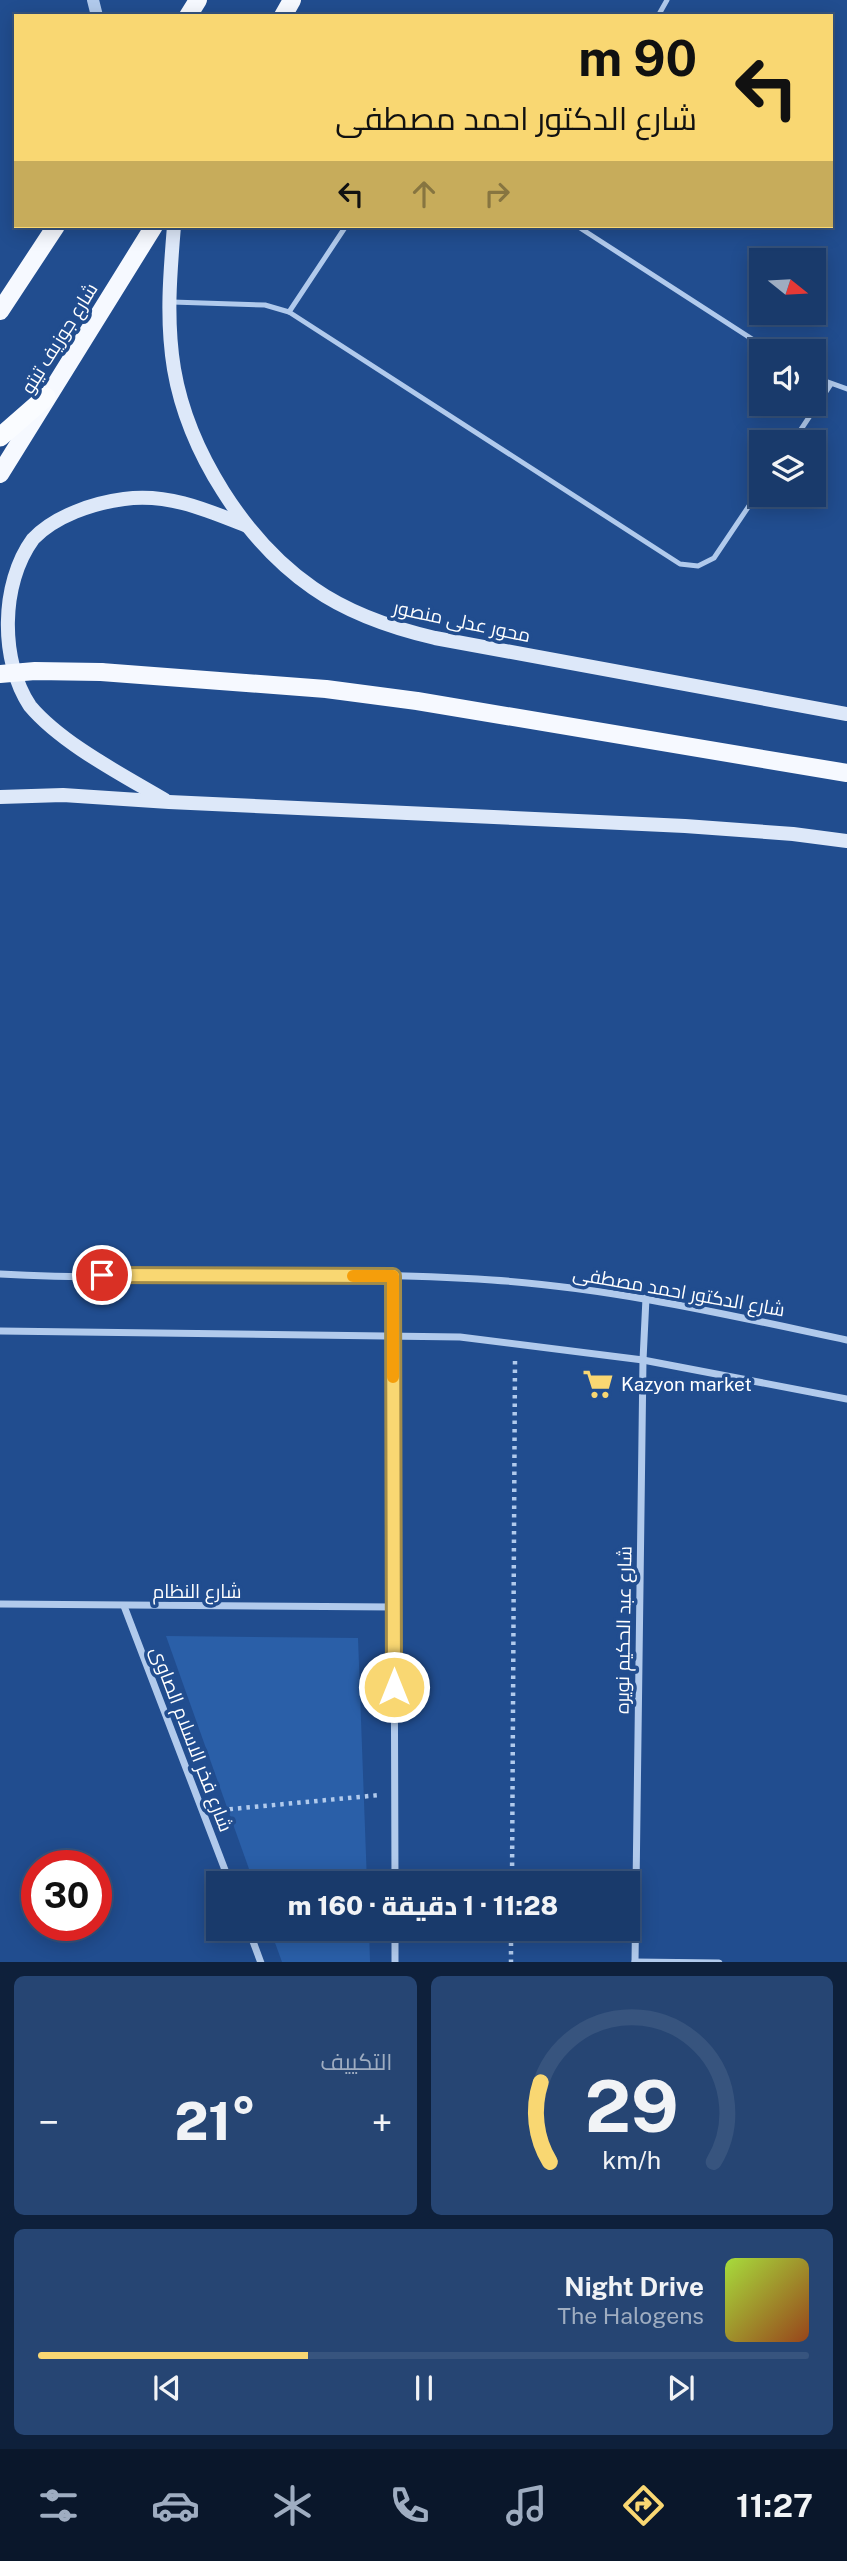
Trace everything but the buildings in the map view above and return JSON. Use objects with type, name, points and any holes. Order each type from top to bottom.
[{"type":"highway","points":[[0,437],[46,397]]},
{"type":"main road","points":[[0,311],[54,228]]},
{"type":"main road","name":"شارع جوزيف تيتو","points":[[0,474],[153,228]]},
{"type":"main road","name":"محور عدلى منصور","points":[[174,228],[168,302],[174,370],[199,447],[216,479],[248,527],[312,588],[351,610],[403,630],[847,714]]},
{"type":"main road","points":[[169,802],[64,737],[29,705],[16,685],[7,663],[2,639],[5,594],[21,555],[34,538],[77,512],[101,503],[153,498],[180,501],[248,527]]},
{"type":"main road","points":[[0,674],[101,671],[314,687],[417,701],[847,774]]},
{"type":"main road","points":[[0,797],[63,795],[685,826],[847,841]]},
{"type":"street","name":"شارع الدكتور احمد مصطفى","points":[[0,1274],[393,1276],[503,1280],[568,1286],[646,1298],[847,1340]]},
{"type":"street","points":[[393,1276],[395,1871]]},
{"type":"street","name":"شارع عبد الحكيم نويره","points":[[635,1962],[646,1298]]},
{"type":"street","points":[[0,1331],[460,1337],[643,1360],[847,1399]]},
{"type":"street","name":"شارع النظام","points":[[0,1604],[394,1607]]},
{"type":"street","name":"شارع فخر الاسلام الصاوى","points":[[124,1606],[225,1871]]},
{"type":"street","points":[[253,1941],[261,1962]]},
{"type":"street","points":[[395,1941],[395,1962]]},
{"type":"street","points":[[635,1962],[719,1962]]},
{"type":"lane","points":[[289,312],[345,228]]},
{"type":"lane","points":[[580,228],[752,339]]},
{"type":"lane","points":[[168,302],[265,305],[289,312],[680,565],[698,566],[714,558],[749,506]]},
{"type":"lane","points":[[826,382],[847,389]]},
{"type":"lane","points":[[801,430],[831,384]]},
{"type":"path","points":[[512,1871],[515,1342]]},
{"type":"path","points":[[203,1812],[394,1794]]},
{"type":"path","points":[[511,1941],[511,1962]]},
{"type":"shaded area","points":[[166,1636],[358,1638],[367,1871],[250,1871]]},
{"type":"shaded area","points":[[274,1941],[369,1941],[370,1962],[282,1962]]},
{"type":"slow traffic","points":[[353,1276],[393,1276],[393,1377]]},
{"type":"place","name":"Kazyon market","points":[[598,1384]]},
{"type":"route","points":[[102,1275],[393,1276],[394,1687]]}]
